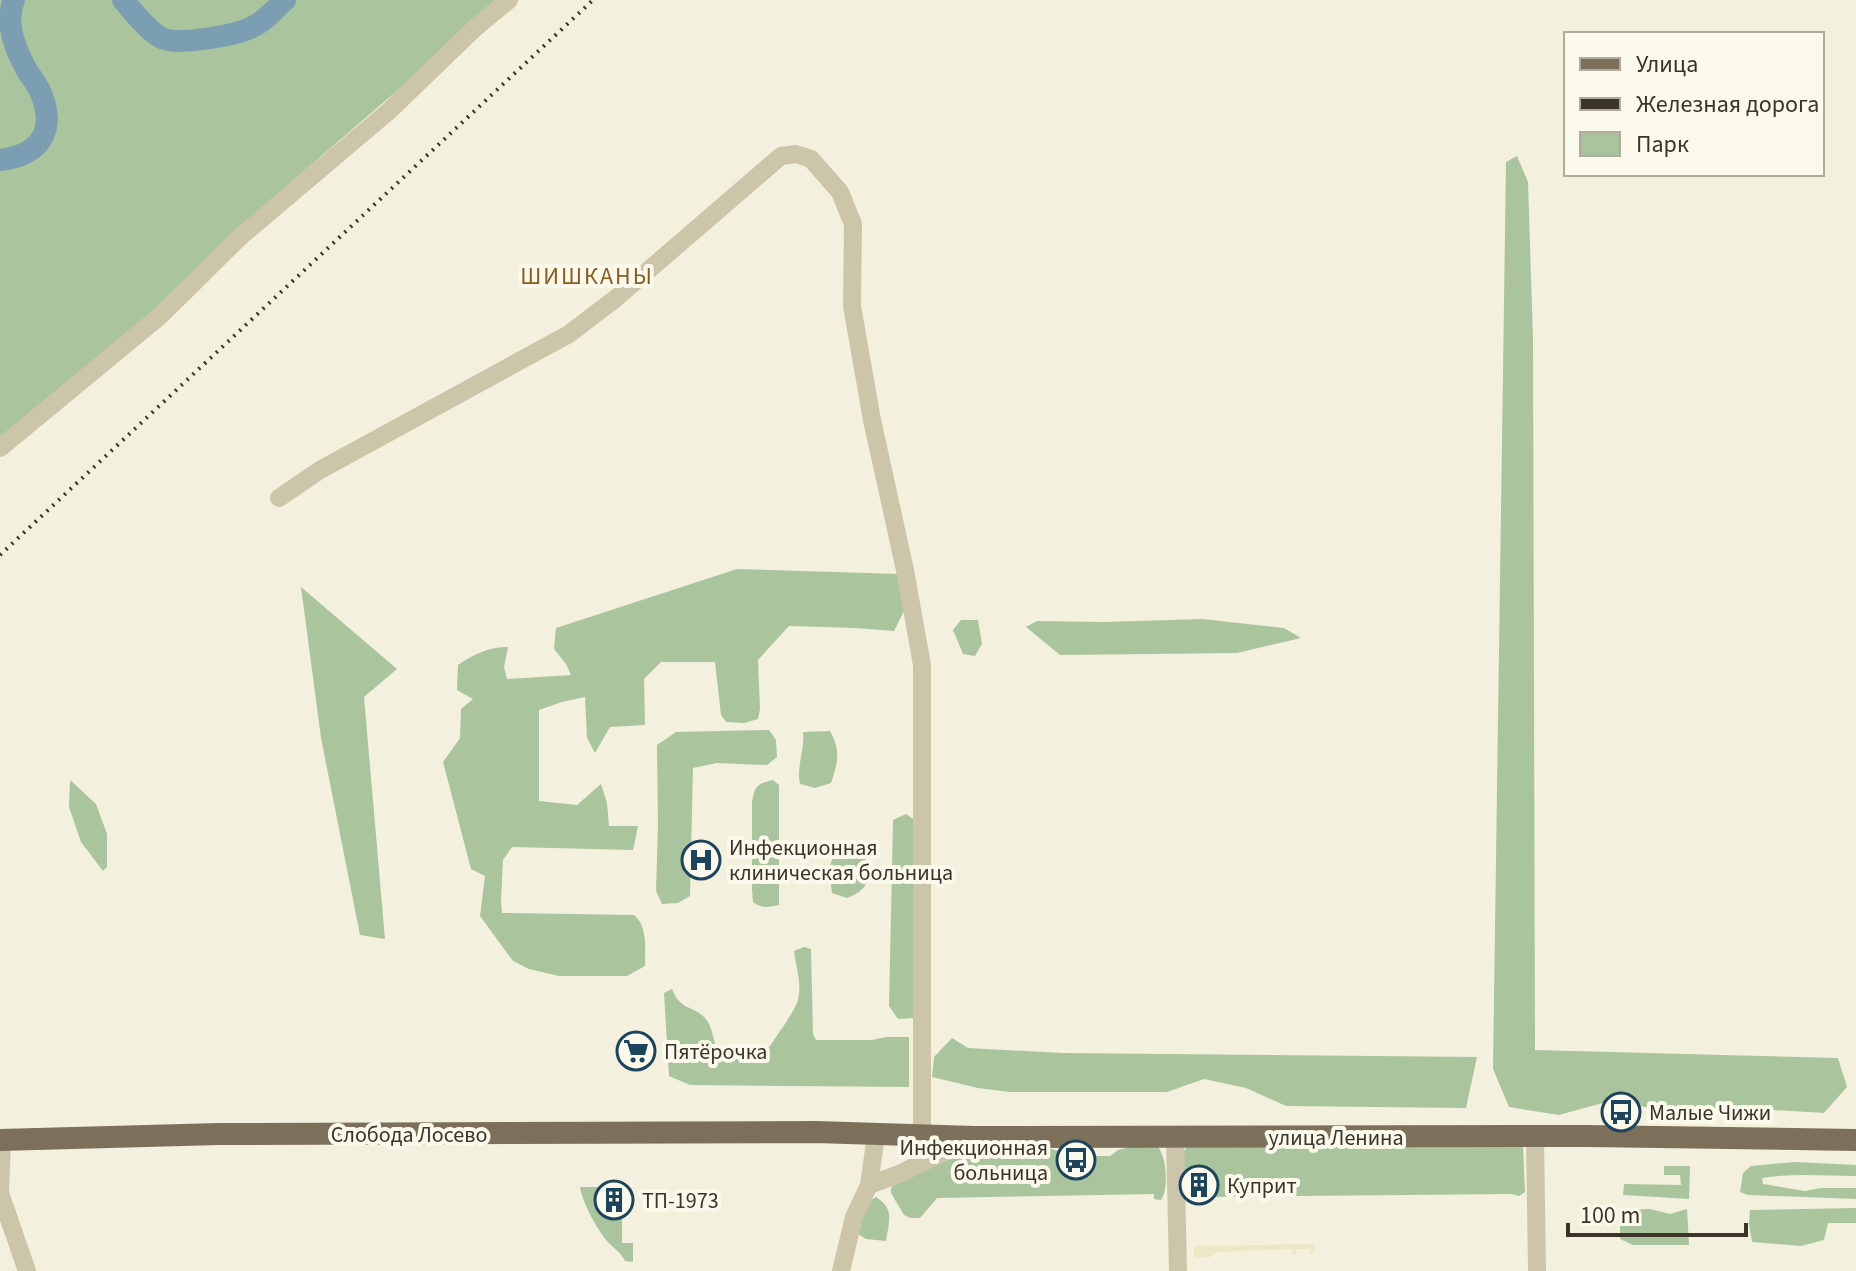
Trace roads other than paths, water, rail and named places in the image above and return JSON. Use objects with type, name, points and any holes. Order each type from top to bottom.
[{"type":"main road","name":"улица Ленина","points":[[816,1132],[974,1137],[1535,1136],[1856,1140]]},
{"type":"main road","name":"Слобода Лосево","points":[[1,1140],[205,1134],[816,1132]]},
{"type":"street","points":[[0,448],[160,316],[240,237],[389,111],[475,28],[509,0]]},
{"type":"street","points":[[279,498],[320,470],[569,334],[615,299],[781,156],[796,154],[811,159],[840,192],[853,224],[852,306],[922,665],[922,1136]]},
{"type":"street","points":[[841,1271],[854,1217],[869,1185],[876,1135]]},
{"type":"street","points":[[1535,1136],[1537,1271]]},
{"type":"street","points":[[869,1185],[899,1174],[974,1137]]},
{"type":"street","points":[[1175,1137],[1178,1271]]},
{"type":"street","name":"Слобода Лосево","points":[[1,1140],[0,1193],[27,1271]]},
{"type":"waterway","points":[[0,160],[26,153],[35,146],[46,129],[47,118],[40,91],[14,42],[10,16],[14,0]]},
{"type":"waterway","points":[[123,0],[153,32],[172,41],[211,38],[248,29],[264,20],[285,0]]},
{"type":"railway","points":[[0,555],[593,0]]},
{"type":"place","name":"Инфекционная клиническая больница","points":[[701,860]]},
{"type":"place","name":"Пятёрочка","points":[[636,1051]]},
{"type":"place","name":"Малые Чижи","points":[[1621,1112]]},
{"type":"place","name":"Инфекционная больница","points":[[1076,1160]]},
{"type":"place","name":"Куприт","points":[[1199,1185]]},
{"type":"place","name":"ТП-1973","points":[[614,1200]]},
{"type":"district","name":"ШИШКАНЫ","points":[[587,276]]}]
